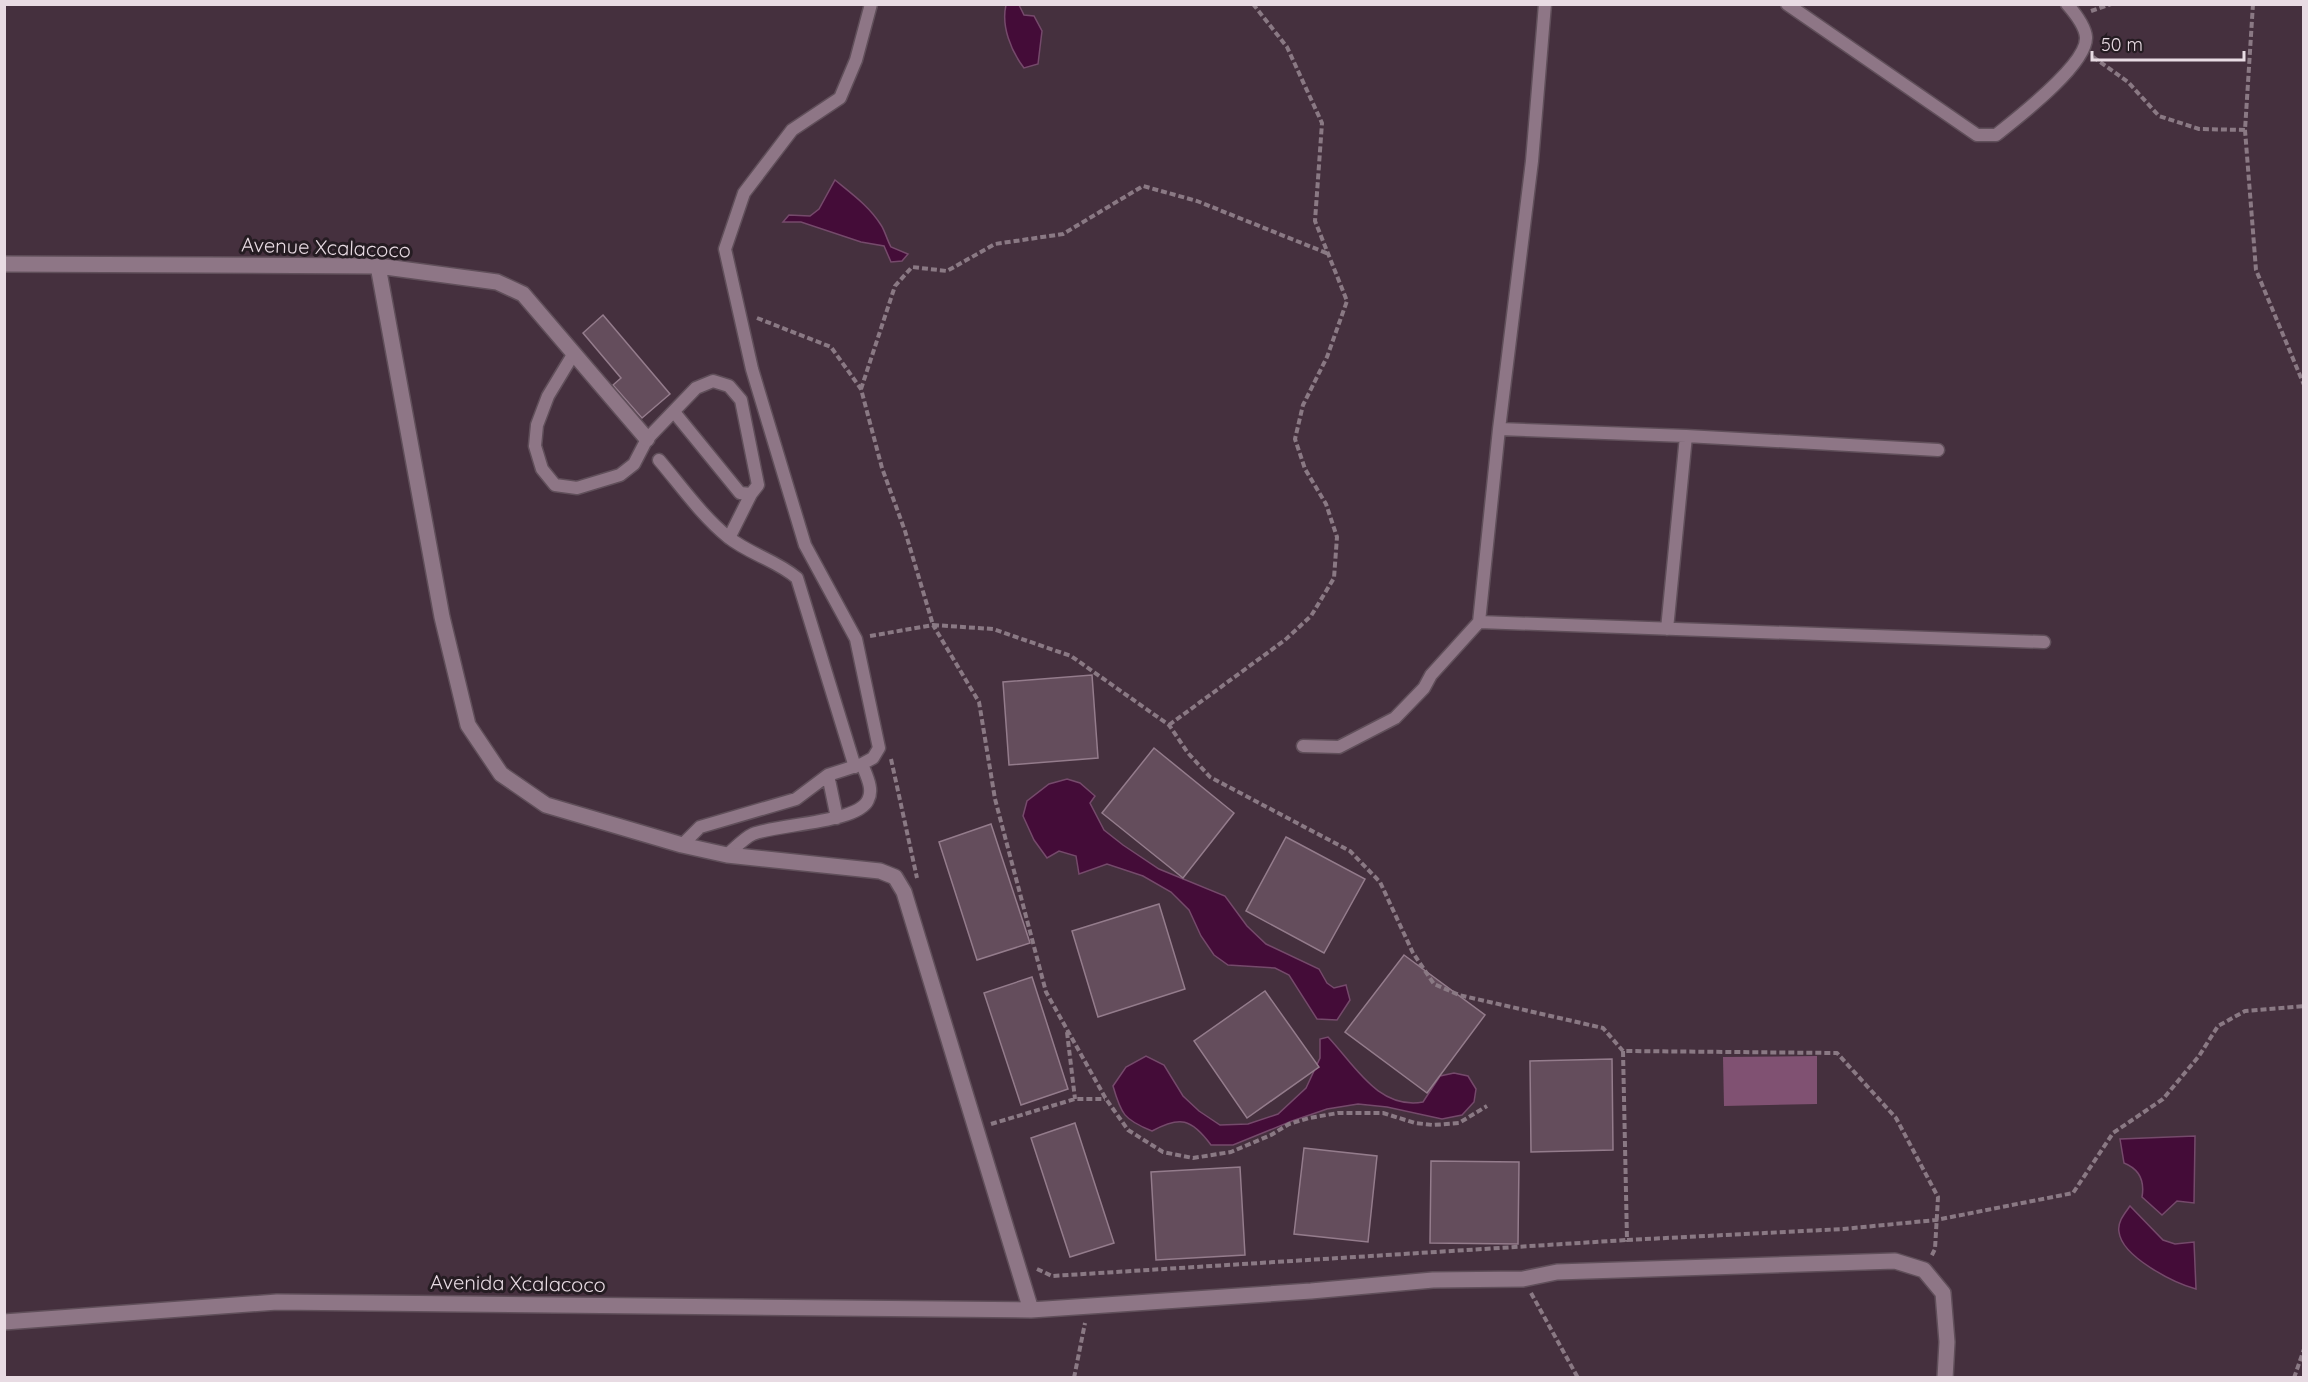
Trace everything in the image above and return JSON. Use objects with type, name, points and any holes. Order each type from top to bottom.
[{"type":"street","name":"Avenue Xcalacoco","points":[[4,264],[378,266],[497,282],[523,294],[648,439]]},
{"type":"street","points":[[378,266],[442,616],[468,725],[501,774],[546,805],[682,845],[727,855],[880,871],[895,877],[904,892],[1031,1310]]},
{"type":"street","name":"Avenida Xcalacoco","points":[[4,1322],[277,1302],[1031,1310],[1433,1280],[1523,1279],[1557,1272],[1895,1262],[1924,1270]]},
{"type":"street","points":[[1924,1270],[1943,1293],[1947,1342],[1945,1377]]},
{"type":"lane","points":[[682,845],[700,827],[796,799],[828,775],[873,758],[879,748],[856,639],[805,545],[752,369],[724,249],[744,193],[792,130],[840,98],[856,60],[871,4]]},
{"type":"lane","points":[[1303,746],[1339,747],[1395,718],[1424,688],[1431,675],[1479,622],[1499,429],[1532,161],[1545,4]]},
{"type":"lane","points":[[1787,4],[1977,135],[1996,135],[2052,89],[2083,50],[2086,37],[2076,15],[2067,4]]},
{"type":"lane","points":[[574,353],[548,396],[537,425],[535,446],[542,469],[555,484],[577,488],[620,475],[634,464],[648,439],[696,388],[713,381],[729,387],[741,400],[758,485],[751,494],[729,538]]},
{"type":"lane","points":[[674,411],[740,493],[751,494]]},
{"type":"lane","points":[[1499,429],[1686,436],[1938,450]]},
{"type":"lane","points":[[1667,629],[1686,436]]},
{"type":"lane","points":[[659,460],[729,538],[786,568],[797,578],[858,765],[870,788],[869,800],[861,810],[837,818],[751,835],[727,855]]},
{"type":"lane","points":[[1479,622],[2044,642]]},
{"type":"lane","points":[[828,775],[837,818]]},
{"type":"path","points":[[1169,725],[1285,640],[1311,616],[1334,578],[1337,537],[1326,504],[1305,469],[1295,439],[1304,405],[1327,357],[1347,301],[1315,221],[1322,123],[1287,46],[1253,4]]},
{"type":"path","points":[[2253,4],[2245,130],[2256,270],[2304,385]]},
{"type":"path","points":[[2083,50],[2128,82],[2159,116],[2199,129],[2245,130]]},
{"type":"path","points":[[861,389],[895,286],[912,267],[946,271],[994,244],[1063,234],[1143,186],[1197,201],[1329,254]]},
{"type":"path","points":[[756,318],[831,347],[861,389],[882,468],[905,531],[933,625],[979,702],[995,799],[1046,992],[1106,1099],[1128,1130],[1163,1152],[1193,1158],[1232,1152],[1272,1135],[1289,1124],[1309,1118],[1338,1113],[1383,1113],[1415,1123],[1433,1125],[1459,1123],[1487,1106]]},
{"type":"path","points":[[863,637],[933,625],[993,629],[1071,656],[1169,725],[1188,753],[1210,777],[1350,851],[1380,882],[1413,952],[1434,984],[1459,995],[1603,1028],[1623,1050],[1627,1240]]},
{"type":"path","points":[[889,753],[918,880]]},
{"type":"path","points":[[1034,1261],[1038,1271],[1052,1276],[1627,1240],[1843,1229],[1936,1220],[2073,1192],[2113,1133],[2163,1099],[2199,1056],[2218,1026],[2246,1011],[2304,1006]]},
{"type":"path","points":[[1067,1030],[1075,1100]]},
{"type":"path","points":[[1623,1050],[1837,1053],[1896,1118],[1938,1197],[1935,1249],[1924,1270]]},
{"type":"path","points":[[991,1124],[1075,1100],[1106,1099]]},
{"type":"path","points":[[988,1113],[994,1135]]},
{"type":"path","points":[[1523,1279],[1578,1377]]},
{"type":"path","points":[[1074,1377],[1088,1307]]},
{"type":"path","points":[[2294,1377],[2304,1349]]},
{"type":"shaded area","points":[[1006,5],[1019,5],[1024,15],[1034,16],[1042,31],[1038,64],[1024,68],[1015,54],[1006,30]]},
{"type":"shaded area","points":[[835,180],[871,212],[882,227],[891,247],[908,254],[902,261],[891,262],[884,246],[861,242],[801,222],[783,222],[789,215],[810,216],[819,209]]},
{"type":"shaded area","points":[[1067,779],[1080,783],[1095,796],[1090,803],[1104,830],[1123,845],[1159,869],[1225,896],[1247,926],[1266,944],[1319,969],[1327,983],[1334,988],[1346,985],[1350,1000],[1337,1020],[1317,1019],[1289,975],[1275,968],[1228,965],[1214,955],[1201,936],[1189,910],[1171,892],[1143,876],[1107,864],[1079,874],[1076,856],[1059,851],[1047,858],[1034,840],[1023,816],[1027,801],[1049,784]]},
{"type":"shaded area","points":[[1328,1037],[1368,1083],[1393,1099],[1407,1103],[1423,1102],[1440,1076],[1454,1073],[1468,1076],[1476,1089],[1474,1102],[1462,1115],[1442,1119],[1387,1107],[1358,1104],[1327,1109],[1233,1145],[1211,1145],[1197,1129],[1184,1122],[1170,1123],[1152,1131],[1135,1123],[1121,1110],[1113,1086],[1126,1067],[1146,1056],[1164,1065],[1183,1096],[1199,1111],[1220,1125],[1248,1124],[1278,1114],[1306,1088],[1320,1058],[1320,1039]]},
{"type":"shaded area","points":[[1817,1056],[1817,1104],[1724,1106],[1723,1057]]},
{"type":"shaded area","points":[[2195,1136],[2194,1203],[2177,1201],[2162,1215],[2142,1197],[2142,1180],[2134,1168],[2124,1163],[2120,1139]]},
{"type":"shaded area","points":[[2130,1206],[2163,1240],[2175,1244],[2194,1242],[2196,1289],[2150,1268],[2129,1251],[2122,1241],[2119,1225]]},
{"type":"building","points":[[603,315],[670,394],[642,418],[613,385],[621,378],[583,333]]},
{"type":"building","points":[[1092,675],[1098,758],[1009,765],[1003,682]]},
{"type":"building","points":[[1154,748],[1234,813],[1183,878],[1102,813]]},
{"type":"building","points":[[991,824],[1030,943],[977,960],[939,842]]},
{"type":"building","points":[[1286,837],[1365,879],[1324,953],[1246,911]]},
{"type":"building","points":[[1159,904],[1185,989],[1098,1017],[1072,931]]},
{"type":"building","points":[[1404,955],[1485,1015],[1427,1093],[1345,1032]]},
{"type":"building","points":[[1032,977],[1068,1089],[1021,1105],[984,993]]},
{"type":"building","points":[[1265,991],[1319,1067],[1247,1118],[1194,1041]]},
{"type":"building","points":[[1612,1059],[1613,1150],[1531,1152],[1530,1061]]},
{"type":"building","points":[[1075,1123],[1114,1243],[1070,1257],[1031,1138]]},
{"type":"building","points":[[1304,1148],[1377,1156],[1368,1242],[1294,1234]]},
{"type":"building","points":[[1431,1161],[1519,1162],[1518,1244],[1430,1243]]},
{"type":"building","points":[[1240,1167],[1245,1255],[1156,1260],[1151,1172]]}]
